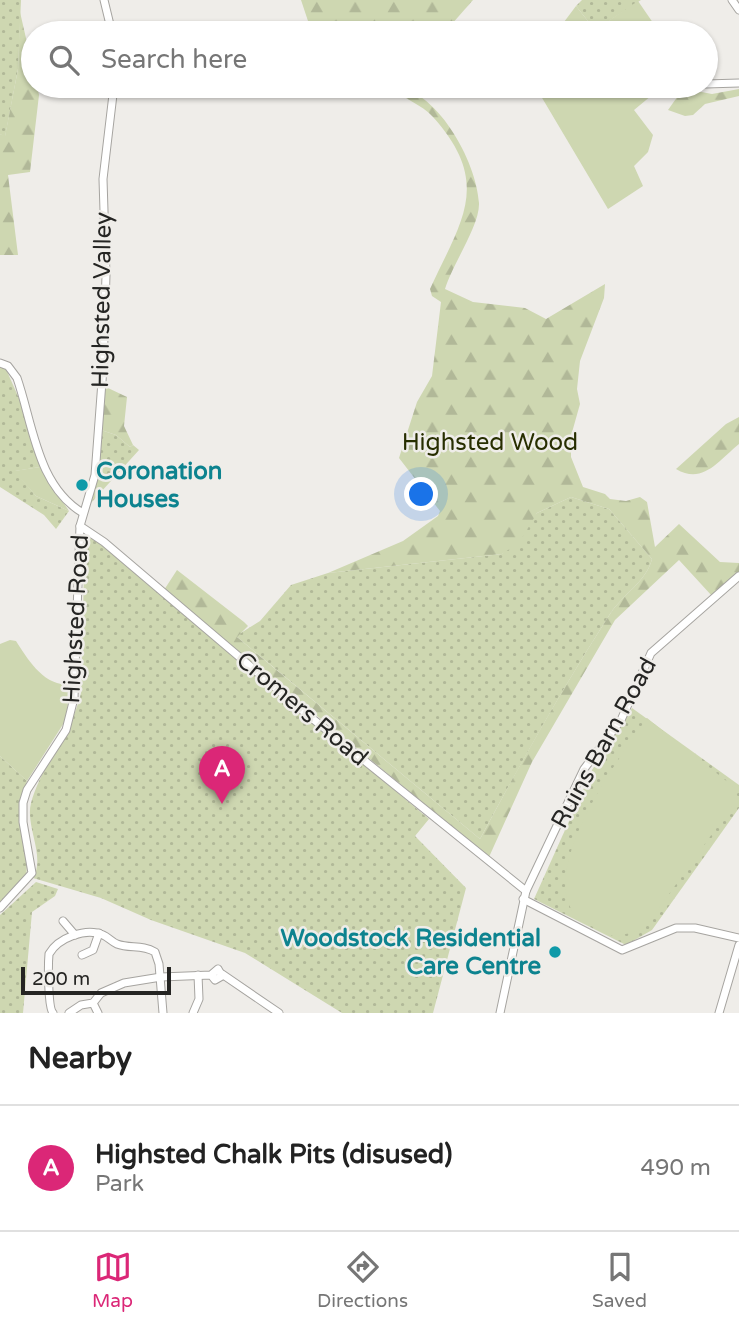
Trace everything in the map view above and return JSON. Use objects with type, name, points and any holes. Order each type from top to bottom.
[{"type":"street","points":[[732,0],[739,10]]},
{"type":"street","points":[[107,2],[109,21]]},
{"type":"street","points":[[718,84],[739,83]]},
{"type":"street","name":"Highsted Valley","points":[[83,513],[95,475],[97,458],[106,325],[103,179],[113,98]]},
{"type":"street","points":[[0,363],[8,366],[17,378],[44,467],[67,502],[83,513]]},
{"type":"street","name":"Highsted Road","points":[[0,908],[32,873],[33,865],[24,831],[23,803],[27,790],[72,716],[78,634],[80,526],[83,513]]},
{"type":"street","name":"Cromers Road","points":[[80,526],[104,541],[525,895],[622,950],[676,928],[695,928],[739,938]]},
{"type":"street","name":"Ruins Barn Road","points":[[500,1013],[525,895],[584,769],[621,720],[651,653],[739,576]]},
{"type":"street","points":[[63,921],[75,936]]},
{"type":"street","points":[[53,1013],[48,1004],[51,982],[49,954],[53,948],[87,931],[99,933],[118,945],[158,950],[163,1013]]},
{"type":"street","points":[[82,955],[93,950],[99,933]]},
{"type":"street","points":[[719,1013],[739,945]]},
{"type":"street","points":[[69,1013],[81,1005],[93,1003],[100,993],[111,988],[161,977],[211,975],[218,969],[279,1013]]},
{"type":"street","points":[[191,1011],[203,1000],[198,975]]},
{"type":"street","points":[[730,978],[739,981]]},
{"type":"street","points":[[93,1003],[98,1013]]},
{"type":"green space","points":[[0,0],[21,0],[18,69],[5,137],[0,134]]},
{"type":"green space","points":[[301,0],[473,0],[455,21],[308,21]]},
{"type":"green space","points":[[582,0],[641,0],[609,21],[588,21],[576,6]]},
{"type":"green space","points":[[638,1],[652,21],[608,21]]},
{"type":"green space","points":[[576,6],[588,21],[565,21]]},
{"type":"green space","points":[[20,12],[21,98],[39,98],[30,172],[8,175],[18,255],[0,255],[0,134],[5,136],[18,69]]},
{"type":"green space","points":[[739,89],[739,96],[705,104],[693,115],[685,116],[668,110],[676,98],[718,98],[718,93]]},
{"type":"green space","name":"Highsted Wood","points":[[406,98],[423,99],[451,129],[471,167],[479,203],[471,234],[445,289],[473,302],[525,308],[546,319],[605,284],[604,298],[580,361],[577,389],[580,404],[571,436],[571,457],[583,487],[605,494],[610,499],[626,501],[640,497],[647,502],[655,547],[679,524],[720,562],[739,563],[739,573],[712,596],[679,560],[615,620],[532,762],[489,857],[164,590],[177,570],[244,622],[248,626],[237,637],[480,839],[593,641],[615,607],[640,581],[649,567],[652,559],[609,509],[571,497],[537,513],[519,543],[502,554],[328,573],[403,541],[438,516],[440,511],[399,458],[417,402],[432,376],[441,302],[432,296],[430,289],[460,222],[466,203],[467,183],[462,163],[451,141],[433,117]]},
{"type":"green space","points":[[542,98],[648,98],[634,110],[653,135],[648,152],[634,166],[643,186],[608,209]]},
{"type":"green space","points":[[0,367],[6,369],[21,403],[40,467],[15,471],[36,496],[69,511],[56,529],[44,515],[0,487]]},
{"type":"green space","points":[[108,388],[127,397],[124,426],[133,445],[130,447],[116,435],[101,430],[104,389]]},
{"type":"green space","points":[[739,417],[739,444],[717,464],[702,473],[694,474],[676,469],[726,424]]},
{"type":"green space","points":[[101,430],[116,435],[130,447],[133,445],[139,450],[91,503],[97,476]]},
{"type":"green space","points":[[40,467],[69,511],[36,496],[14,471]]},
{"type":"green space","points":[[571,497],[609,509],[652,559],[645,574],[615,607],[593,642],[480,839],[236,636],[260,621],[291,585],[328,573],[502,554],[537,513]]},
{"type":"green space","points":[[85,531],[429,819],[415,836],[466,888],[433,1013],[342,1013],[245,953],[151,920],[101,898],[33,878],[37,860],[31,803],[42,775],[77,708],[81,693]]},
{"type":"green space","points":[[16,641],[44,676],[60,684],[69,684],[67,718],[27,781],[0,756],[0,644]]},
{"type":"green space","points":[[632,708],[739,785],[739,808],[652,930],[626,945],[534,899],[592,770]]},
{"type":"green space","points":[[647,718],[734,787],[737,799],[644,929],[615,937],[576,919],[567,896],[566,872],[572,849],[593,801]]},
{"type":"green space","points":[[0,756],[27,781],[20,805],[27,865],[26,879],[0,904]]},
{"type":"green space","points":[[36,882],[58,889],[55,896],[32,912],[23,1013],[0,1013],[0,915]]},
{"type":"place","name":"Coronation Houses","points":[[82,485]]},
{"type":"place","name":"Highsted Chalk Pits (disused)","points":[[222,804]]},
{"type":"place","name":"Woodstock Residential Care Centre","points":[[555,952]]}]
